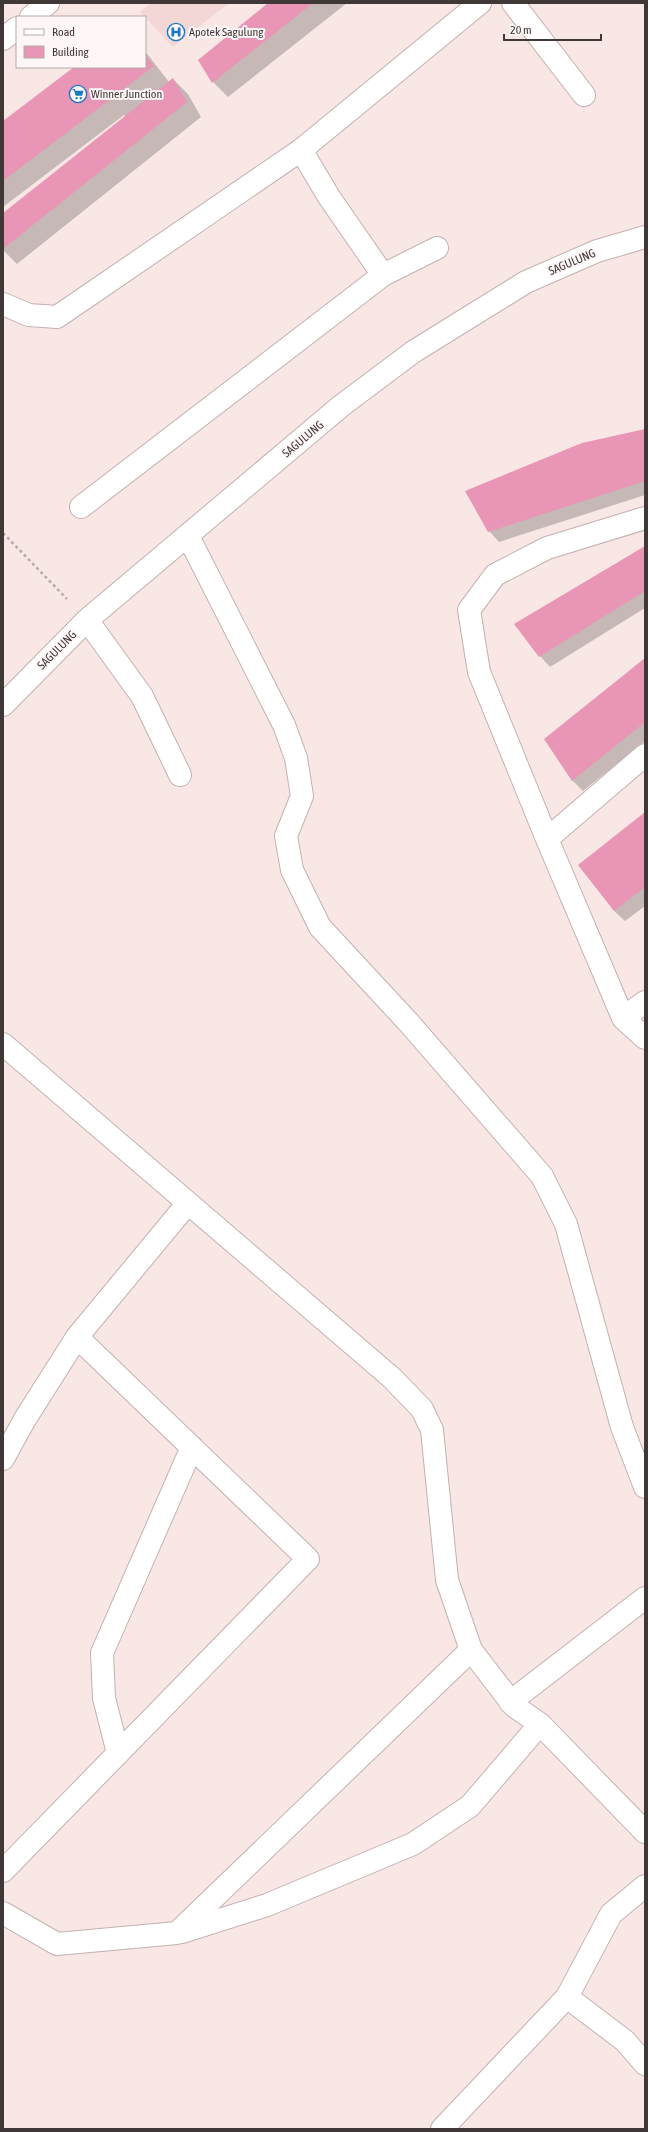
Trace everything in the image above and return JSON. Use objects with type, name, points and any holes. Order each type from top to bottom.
[{"type":"street","points":[[32,16],[48,3]]},
{"type":"street","points":[[3,304],[29,315],[57,317],[301,150],[480,3]]},
{"type":"street","points":[[513,3],[584,95]]},
{"type":"street","points":[[3,39],[16,29]]},
{"type":"street","points":[[301,150],[329,197],[383,275]]},
{"type":"street","name":"SAGULUNG","points":[[3,705],[87,620],[342,406],[413,352],[526,282],[596,251],[645,237]]},
{"type":"street","points":[[82,507],[383,275],[437,248]]},
{"type":"street","points":[[645,518],[547,548],[495,576],[469,610],[479,672],[547,839],[623,1018],[645,1038]]},
{"type":"street","points":[[188,536],[284,726],[296,758],[302,796],[286,836],[292,870],[320,927],[409,1023],[542,1176],[566,1224],[622,1427],[645,1487]]},
{"type":"street","points":[[87,620],[142,696],[180,775]]},
{"type":"street","points":[[547,839],[645,755]]},
{"type":"street","points":[[623,1018],[645,1002]]},
{"type":"street","points":[[3,1044],[392,1378],[422,1409],[432,1430],[447,1580],[471,1650],[510,1702],[540,1724],[645,1832]]},
{"type":"street","points":[[3,1459],[25,1418],[77,1337],[188,1203]]},
{"type":"street","points":[[3,1870],[308,1559],[77,1337]]},
{"type":"street","points":[[118,1753],[104,1698],[102,1653],[192,1447]]},
{"type":"street","points":[[510,1702],[645,1598]]},
{"type":"street","points":[[177,1933],[471,1650]]},
{"type":"street","points":[[3,1913],[57,1944],[177,1933],[267,1905],[413,1844],[470,1806],[540,1724]]},
{"type":"street","points":[[442,2129],[567,1997],[611,1914],[645,1886]]},
{"type":"street","points":[[567,1997],[625,2040],[645,2064]]},
{"type":"path","points":[[3,533],[87,620]]},
{"type":"shaded area","name":"Apotek Sagulung","points":[[151,3],[229,3],[173,47],[146,18],[146,16],[144,16],[140,12]]},
{"type":"building","points":[[268,3],[313,3],[212,83],[198,60]]},
{"type":"building","name":"Winner Junction","points":[[146,55],[154,66],[3,181],[3,121],[73,68],[146,68]]},
{"type":"building","name":"Winner Junction","points":[[173,78],[187,102],[3,249],[3,213]]},
{"type":"building","points":[[645,429],[645,481],[488,532],[465,491],[582,443]]},
{"type":"building","points":[[645,546],[645,591],[539,657],[514,624]]},
{"type":"building","points":[[645,658],[645,722],[572,781],[544,739]]},
{"type":"building","points":[[645,812],[645,887],[614,911],[578,865]]},
{"type":"place","name":"Apotek Sagulung","points":[[176,32]]},
{"type":"place","name":"Winner Junction","points":[[78,94]]}]
